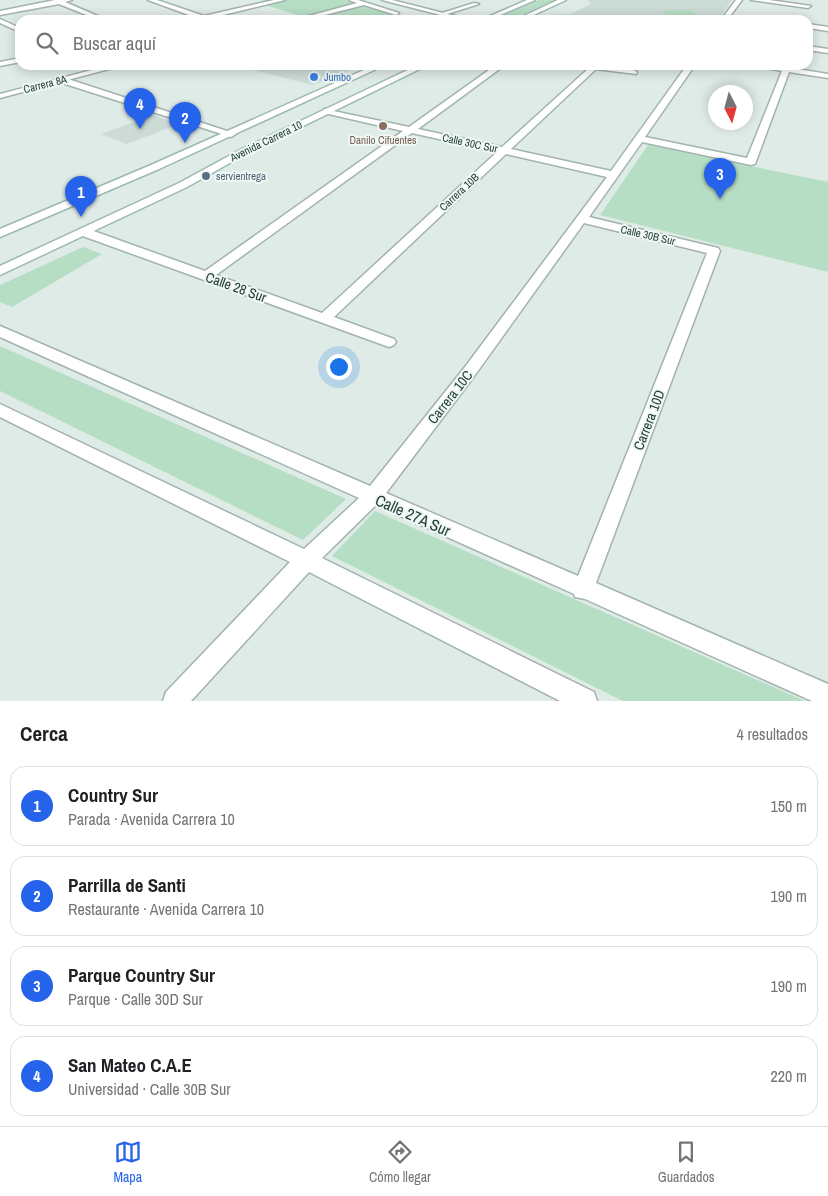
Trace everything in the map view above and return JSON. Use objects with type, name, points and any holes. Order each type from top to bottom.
[{"type":"street","points":[[0,13],[69,0]]},
{"type":"street","points":[[150,0],[194,15]]},
{"type":"street","points":[[257,0],[267,3]]},
{"type":"street","points":[[216,15],[282,0]]},
{"type":"street","points":[[352,0],[400,14]]},
{"type":"street","points":[[384,0],[446,15]]},
{"type":"street","points":[[496,15],[532,0]]},
{"type":"street","points":[[529,15],[563,0]]},
{"type":"street","points":[[727,15],[739,0]]},
{"type":"street","points":[[754,0],[808,6]]},
{"type":"street","points":[[56,1],[91,15]]},
{"type":"street","points":[[321,15],[362,4]]},
{"type":"street","points":[[442,14],[476,4]]},
{"type":"street","points":[[0,21],[15,28]]},
{"type":"street","points":[[813,27],[828,29]]},
{"type":"street","points":[[813,49],[828,51]]},
{"type":"street","points":[[0,64],[15,61]]},
{"type":"street","name":"Carrera 8A","points":[[0,96],[101,70]]},
{"type":"street","name":"Avenida Carrera 10","points":[[0,233],[231,134],[370,70]]},
{"type":"street","name":"Avenida Carrera 10","points":[[0,271],[183,185],[241,153],[413,70]]},
{"type":"street","points":[[206,276],[494,70]]},
{"type":"street","name":"Carrera 10B","points":[[324,319],[504,151],[587,70]]},
{"type":"street","points":[[619,70],[633,72]]},
{"type":"street","name":"Carrera 10C","points":[[175,701],[306,560],[372,497],[470,371],[614,175],[688,70]]},
{"type":"street","points":[[639,140],[751,162],[786,70]]},
{"type":"street","points":[[797,70],[828,76]]},
{"type":"street","points":[[62,80],[231,134]]},
{"type":"street","points":[[0,86],[11,93]]},
{"type":"street","name":"Calle 30C Sur","points":[[327,111],[614,175]]},
{"type":"street","name":"Calle 30B Sur","points":[[581,220],[714,251]]},
{"type":"street","name":"Calle 28 Sur","points":[[84,232],[389,342]]},
{"type":"street","name":"Carrera 10D","points":[[583,590],[714,251]]},
{"type":"street","name":"Calle 27A Sur","points":[[0,331],[372,497],[828,696]]},
{"type":"street","points":[[5,418],[306,560],[585,701]]},
{"type":"shaded area","points":[[588,0],[732,0],[722,15],[545,15],[571,14],[591,4]]},
{"type":"shaded area","points":[[253,70],[349,70],[313,85]]},
{"type":"shaded area","points":[[153,115],[179,124],[127,144],[101,134]]},
{"type":"green space","points":[[260,0],[345,0],[360,6],[397,15],[298,15],[265,5],[271,3]]},
{"type":"green space","points":[[539,0],[556,0],[522,15],[504,15]]},
{"type":"green space","points":[[690,10],[699,15],[668,15],[661,11]]},
{"type":"green space","points":[[648,145],[828,182],[828,272],[600,215]]},
{"type":"green space","points":[[83,247],[102,254],[12,307],[0,302],[0,285]]},
{"type":"green space","points":[[0,346],[346,499],[303,540],[0,391]]},
{"type":"green space","points":[[375,511],[805,701],[623,701],[332,556]]},
{"type":"place","name":"Jumbo","points":[[314,77]]},
{"type":"place","name":"Danilo Cifuentes","points":[[383,126]]},
{"type":"place","name":"San Mateo C.A.E","points":[[140,129]]},
{"type":"place","name":"Parrilla de Santi","points":[[185,143]]},
{"type":"place","name":"servientrega","points":[[206,176]]},
{"type":"place","name":"Parque Country Sur","points":[[720,199]]},
{"type":"place","name":"Country Sur","points":[[81,217]]}]
